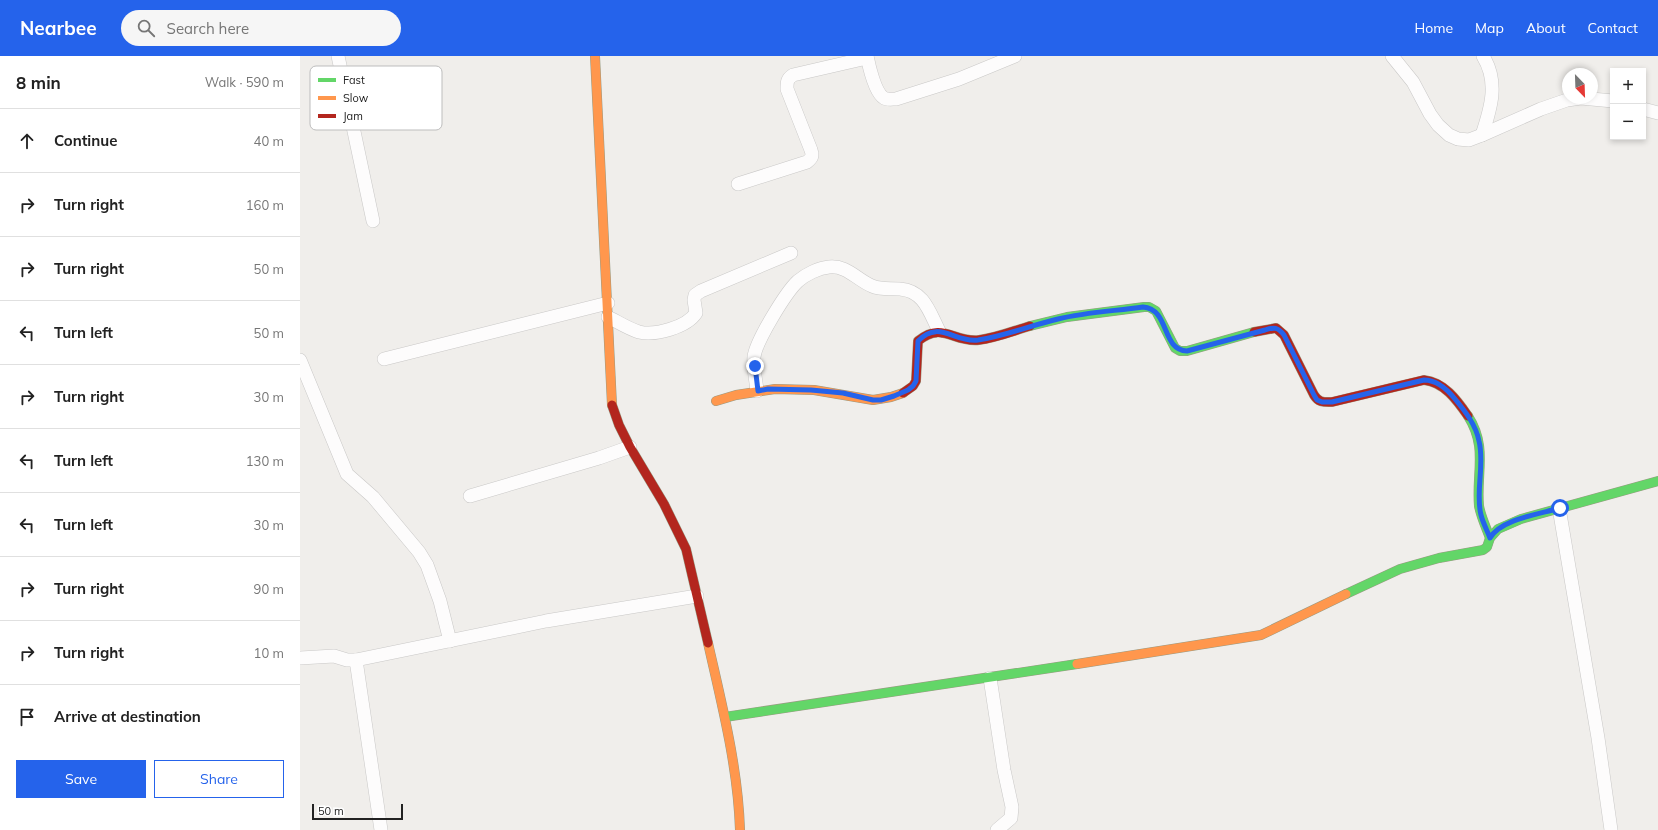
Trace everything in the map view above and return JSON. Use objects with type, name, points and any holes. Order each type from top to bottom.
[{"type":"street","points":[[338,56],[340,66]]},
{"type":"street","points":[[595,56],[613,410],[630,447],[675,525],[686,549],[725,716],[739,804],[740,830]]},
{"type":"street","points":[[738,184],[807,162],[811,159],[813,155],[812,150],[787,89],[789,77],[793,75],[867,57],[880,95],[884,98],[896,99],[959,79],[1015,56]]},
{"type":"street","points":[[1392,56],[1413,82],[1430,114],[1449,135],[1458,140],[1465,140],[1482,135],[1541,108],[1560,102],[1581,98],[1610,101]]},
{"type":"street","points":[[1482,135],[1491,110],[1493,83],[1488,64],[1483,56]]},
{"type":"street","points":[[1646,110],[1658,113]]},
{"type":"street","points":[[354,130],[374,221]]},
{"type":"street","points":[[608,317],[638,332],[646,333],[668,330],[693,317],[696,313],[694,300],[695,295],[701,291],[791,253]]},
{"type":"street","points":[[758,391],[754,357],[757,345],[781,304],[798,281],[814,272],[829,267],[843,268],[873,287],[912,292],[919,296],[927,306],[939,331]]},
{"type":"street","points":[[384,359],[608,303]]},
{"type":"street","points":[[716,401],[736,395],[768,389],[811,390],[843,393],[873,400],[881,400],[894,396],[908,390],[916,381],[918,341],[923,336],[939,331],[944,331],[955,338],[963,340],[979,340],[1060,318],[1149,307],[1156,311],[1172,344],[1180,351],[1187,351],[1271,328],[1280,330],[1289,342],[1314,395],[1317,400],[1322,402],[1337,402],[1396,386],[1431,380],[1438,383],[1452,395],[1463,409],[1476,432],[1481,457],[1480,514],[1490,538]]},
{"type":"street","points":[[300,360],[347,474],[373,497],[419,552],[427,565],[436,588],[450,641]]},
{"type":"street","points":[[470,496],[599,458],[630,447]]},
{"type":"street","points":[[725,716],[990,678],[1261,635],[1400,569],[1439,558],[1483,550],[1487,548],[1493,533],[1504,526],[1521,519],[1658,481]]},
{"type":"street","points":[[1560,508],[1598,738],[1611,830]]},
{"type":"street","points":[[300,658],[334,656],[347,660],[356,660],[546,622],[697,596]]},
{"type":"street","points":[[356,660],[381,830]]},
{"type":"street","points":[[990,678],[1004,770],[1012,807],[1011,818],[997,830]]},
{"type":"traffic: fast","points":[[1030,326],[1067,317],[1149,307],[1156,311],[1175,348],[1180,351],[1187,351],[1254,332]]},
{"type":"traffic: fast","points":[[1468,416],[1478,438],[1480,460],[1478,494],[1479,506],[1490,538]]},
{"type":"traffic: fast","points":[[1346,594],[1400,569],[1439,558],[1483,550],[1487,547],[1490,538],[1498,529],[1521,519],[1658,481]]},
{"type":"traffic: fast","points":[[725,717],[1077,664]]},
{"type":"traffic: slow","points":[[595,56],[612,405]]},
{"type":"traffic: slow","points":[[716,401],[736,395],[775,389],[814,390],[873,400],[903,393]]},
{"type":"traffic: slow","points":[[1077,664],[1261,635],[1346,594]]},
{"type":"traffic: slow","points":[[708,643],[733,759],[739,806],[740,830]]},
{"type":"traffic: jam","points":[[903,393],[913,386],[916,381],[918,341],[927,335],[941,333],[962,339],[979,340],[1030,326]]},
{"type":"traffic: jam","points":[[1254,332],[1276,328],[1284,335],[1314,395],[1320,401],[1332,402],[1424,380],[1431,381],[1444,388],[1455,398],[1468,416]]},
{"type":"traffic: jam","points":[[612,405],[619,425],[630,447],[664,504],[686,549],[708,643]]},
{"type":"route","points":[[755,366],[758,391],[768,389],[828,391],[873,400],[881,400],[908,390],[913,386],[916,381],[917,372],[918,341],[923,336],[933,332],[944,331],[955,338],[963,340],[979,340],[1060,318],[1143,307],[1149,307],[1156,311],[1172,344],[1180,351],[1187,351],[1271,328],[1276,328],[1280,330],[1289,342],[1314,395],[1317,400],[1322,402],[1341,401],[1424,380],[1431,380],[1438,383],[1452,395],[1471,421],[1479,441],[1481,457],[1480,514],[1490,538],[1493,533],[1504,526],[1521,519],[1560,508]]}]
